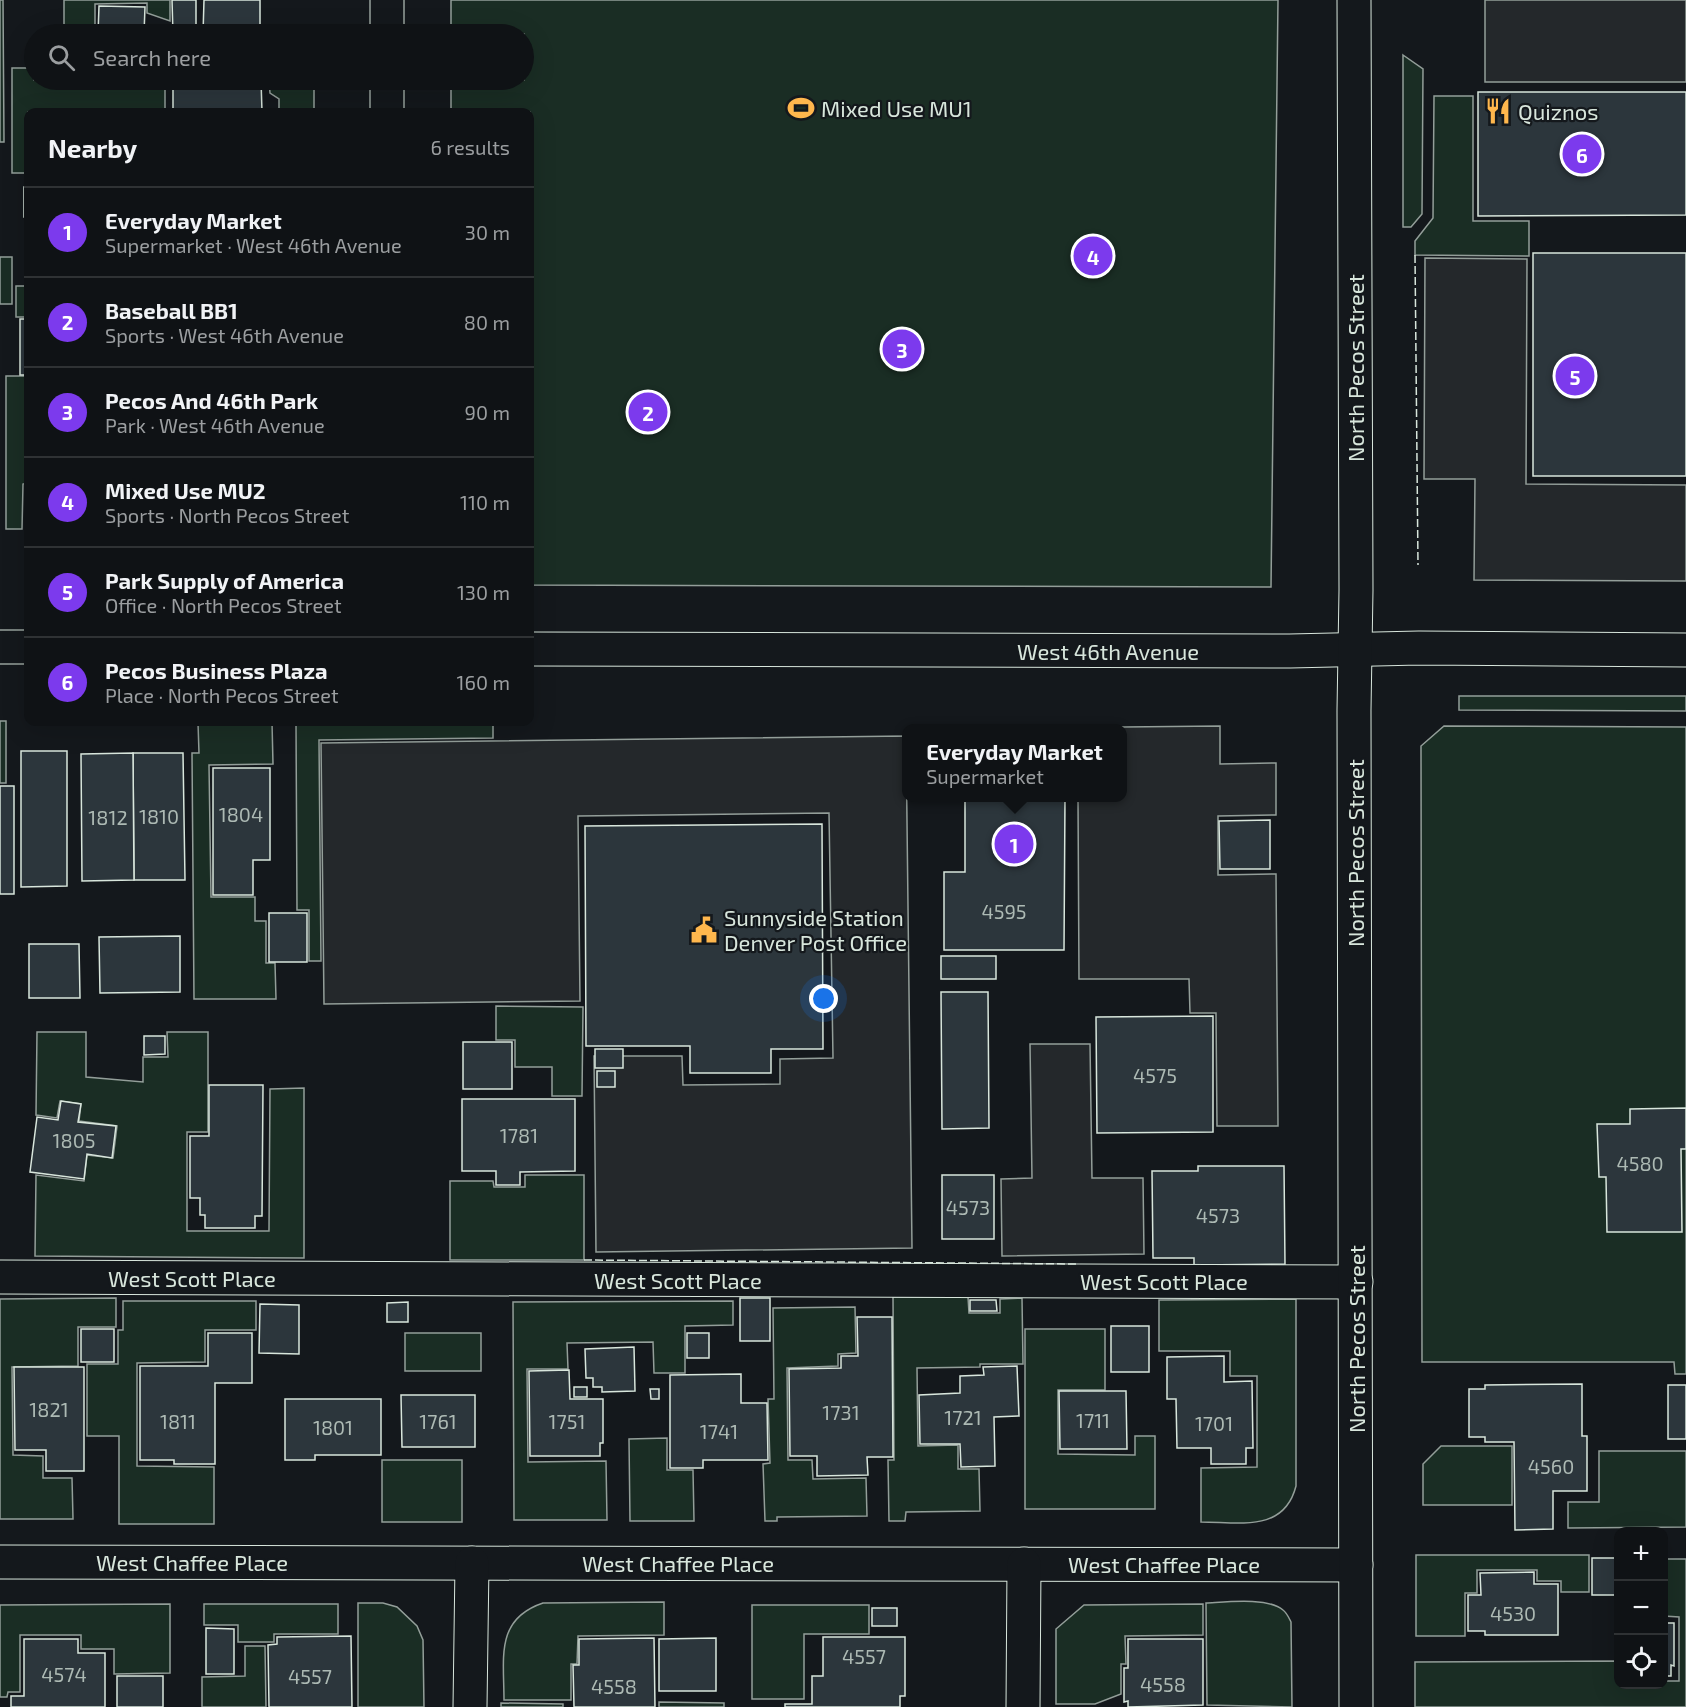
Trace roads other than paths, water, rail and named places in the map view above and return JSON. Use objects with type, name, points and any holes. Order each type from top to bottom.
[{"type":"street","points":[[387,0],[387,24]]},
{"type":"street","name":"North Pecos Street","points":[[1354,0],[1356,1707]]},
{"type":"street","points":[[387,90],[387,108]]},
{"type":"street","points":[[0,647],[24,647]]},
{"type":"street","name":"West 46th Avenue","points":[[534,649],[1686,650]]},
{"type":"street","name":"West Scott Place","points":[[0,1277],[1356,1282]]},
{"type":"street","name":"West Chaffee Place","points":[[0,1562],[1356,1565]]},
{"type":"street","points":[[470,1707],[472,1563]]},
{"type":"street","points":[[1023,1707],[1024,1564]]},
{"type":"place","name":"Mixed Use MU1","points":[[801,108]]},
{"type":"place","name":"Quiznos","points":[[1498,111]]},
{"type":"place","name":"Pecos Business Plaza","points":[[1582,154]]},
{"type":"place","name":"Mixed Use MU2","points":[[1093,256]]},
{"type":"place","name":"Pecos And 46th Park","points":[[902,349]]},
{"type":"place","name":"Park Supply of America","points":[[1575,376]]},
{"type":"place","name":"Baseball BB1","points":[[648,412]]},
{"type":"place","name":"Everyday Market","points":[[1014,844]]},
{"type":"place","name":"Sunnyside Station Denver Post Office","points":[[704,930]]}]
